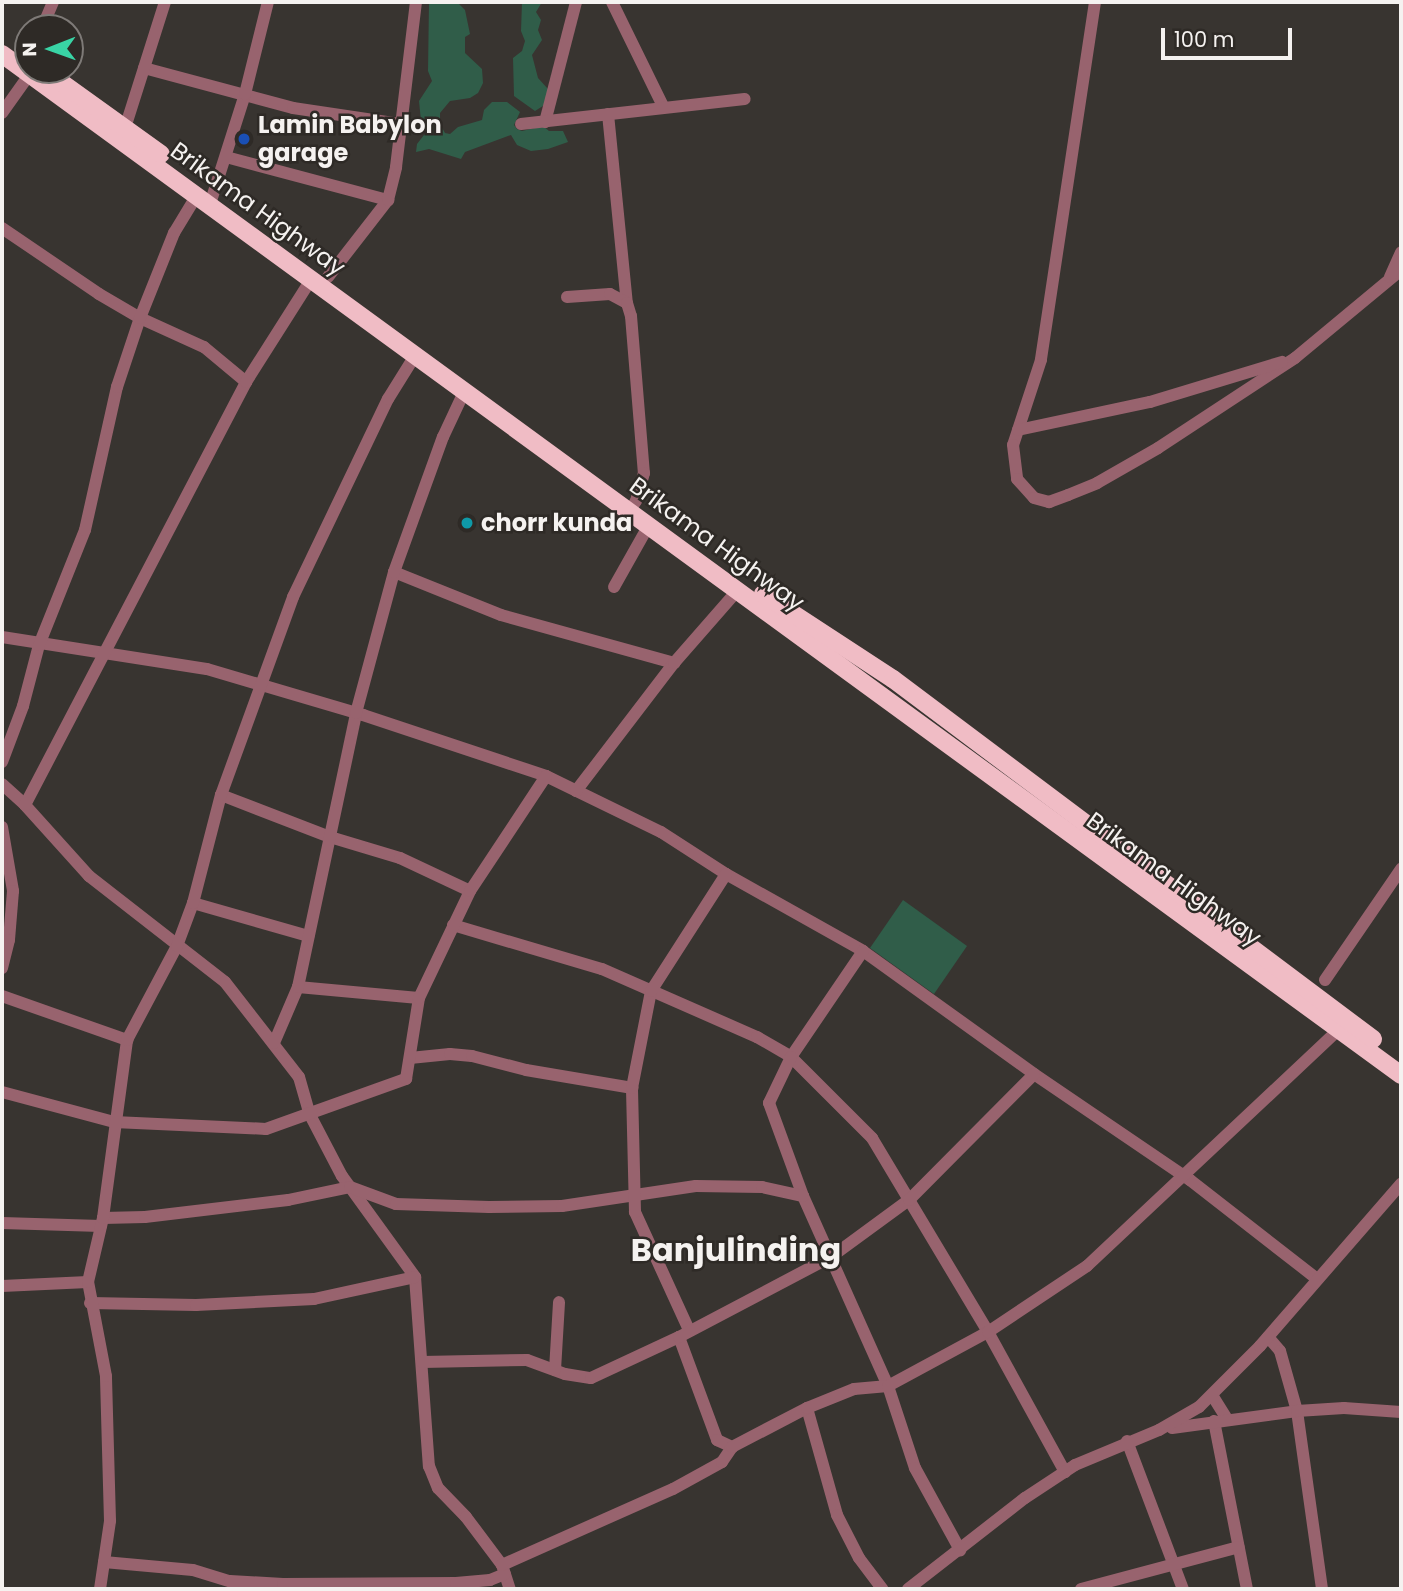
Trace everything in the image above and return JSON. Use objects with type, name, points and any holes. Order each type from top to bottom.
[{"type":"highway","name":"Brikama Highway","points":[[55,84],[633,506],[649,525],[738,590],[1344,1026],[1401,1060]]},
{"type":"highway","name":"Brikama Highway","points":[[58,84],[125,128],[207,197]]},
{"type":"highway","name":"Brikama Highway","points":[[320,278],[465,390],[775,603],[893,679],[1344,1026],[1401,1075]]},
{"type":"street","points":[[125,128],[165,2]]},
{"type":"street","points":[[2,762],[23,706],[39,645],[85,530],[117,387],[140,318],[174,233],[207,197],[226,157],[268,2]]},
{"type":"street","points":[[25,805],[246,382],[320,278],[388,200],[402,124],[416,2]]},
{"type":"street","points":[[545,122],[576,2]]},
{"type":"street","points":[[612,2],[663,106]]},
{"type":"street","points":[[1095,2],[1041,360],[1013,445],[1017,478],[1034,498],[1049,502],[1097,483],[1158,448],[1295,358],[1401,270]]},
{"type":"street","points":[[144,68],[293,108],[402,124]]},
{"type":"street","points":[[2,113],[23,84]]},
{"type":"street","points":[[521,124],[663,106],[745,99]]},
{"type":"street","points":[[608,114],[626,303],[631,317],[643,473],[633,506]]},
{"type":"street","points":[[226,157],[388,200]]},
{"type":"street","points":[[2,228],[140,318],[204,346],[246,382]]},
{"type":"street","points":[[1390,278],[1401,252]]},
{"type":"street","points":[[567,297],[611,293],[626,303]]},
{"type":"street","points":[[100,1589],[110,1521],[106,1377],[88,1282],[102,1222],[127,1040],[177,946],[193,903],[221,795],[293,597],[388,399],[416,354]]},
{"type":"street","points":[[1018,430],[1150,402],[1295,358]]},
{"type":"street","points":[[274,1043],[298,987],[356,713],[394,572],[443,437],[465,390]]},
{"type":"street","points":[[614,587],[649,525]]},
{"type":"street","points":[[394,572],[501,615],[674,663]]},
{"type":"street","points":[[576,791],[674,663],[738,590]]},
{"type":"street","points":[[2,637],[39,645],[207,669],[356,713],[545,776],[661,832],[726,874],[863,951],[1034,1074],[1184,1176],[1317,1279]]},
{"type":"street","points":[[2,1092],[114,1122],[266,1129],[406,1079],[419,998],[470,891],[545,776]]},
{"type":"street","points":[[2,784],[25,805],[89,876],[225,982],[299,1077],[309,1113],[350,1187],[415,1277],[429,1466],[438,1488],[466,1517],[503,1569],[510,1589]]},
{"type":"street","points":[[221,795],[330,837],[400,858],[470,891]]},
{"type":"street","points":[[2,828],[13,891],[9,940],[2,968]]},
{"type":"street","points":[[1325,981],[1401,869]]},
{"type":"street","points":[[726,874],[651,991],[632,1088],[635,1212],[684,1334],[717,1440],[732,1447]]},
{"type":"street","points":[[193,903],[309,936]]},
{"type":"street","points":[[453,925],[602,970],[757,1037],[791,1057],[872,1138],[988,1332],[1065,1472]]},
{"type":"street","points":[[863,951],[791,1057],[769,1104],[803,1196],[888,1386],[915,1468],[960,1550]]},
{"type":"street","points":[[298,987],[419,998]]},
{"type":"street","points":[[2,996],[127,1040]]},
{"type":"street","points":[[104,1562],[193,1570],[230,1581],[283,1584],[456,1583],[490,1580],[503,1569],[694,1478],[722,1462],[732,1447],[807,1408],[854,1389],[888,1386],[988,1332],[1087,1266],[1344,1026]]},
{"type":"street","points":[[410,1058],[450,1054],[472,1056],[526,1070],[632,1088]]},
{"type":"street","points":[[422,1362],[527,1360],[591,1378],[684,1334],[831,1257],[909,1200],[1034,1074]]},
{"type":"street","points":[[1159,1430],[1199,1407],[1212,1395],[1268,1337],[1401,1184]]},
{"type":"street","points":[[2,1223],[102,1222],[288,1200],[350,1187],[396,1204],[562,1206],[696,1186],[762,1187],[803,1196]]},
{"type":"street","points":[[90,1303],[196,1305],[314,1299],[415,1277]]},
{"type":"street","points":[[2,1286],[88,1282]]},
{"type":"street","points":[[555,1370],[559,1302]]},
{"type":"street","points":[[1268,1337],[1280,1351],[1297,1411],[1322,1589]]},
{"type":"street","points":[[1212,1395],[1220,1420],[1247,1589]]},
{"type":"street","points":[[807,1408],[837,1516],[859,1558],[882,1589]]},
{"type":"street","points":[[908,1589],[1025,1498],[1065,1472],[1127,1441],[1159,1430],[1297,1411],[1345,1408],[1401,1412]]},
{"type":"street","points":[[1127,1441],[1183,1589]]},
{"type":"street","points":[[1081,1589],[1239,1547]]},
{"type":"green space","points":[[429,2],[457,2],[465,10],[470,34],[465,37],[465,53],[482,69],[483,83],[478,93],[470,98],[450,101],[440,113],[440,124],[445,133],[450,134],[458,127],[482,120],[484,110],[492,102],[507,102],[520,112],[514,125],[517,129],[522,131],[543,126],[549,131],[563,131],[568,142],[531,151],[517,145],[511,135],[465,152],[461,159],[429,149],[416,152],[417,144],[431,126],[421,121],[419,101],[432,81],[428,71]]},
{"type":"green space","points":[[522,2],[542,2],[536,12],[541,20],[538,30],[542,40],[532,55],[538,78],[548,89],[546,104],[535,111],[514,96],[513,58],[522,51],[525,41],[521,31]]},
{"type":"green space","points":[[903,900],[967,946],[934,994],[870,948]]},
{"type":"place","name":"Lamin Babylon garage","points":[[244,139]]},
{"type":"place","name":"chorr kunda","points":[[467,523]]},
{"type":"district","name":"Banjulinding","points":[[736,1250]]}]
